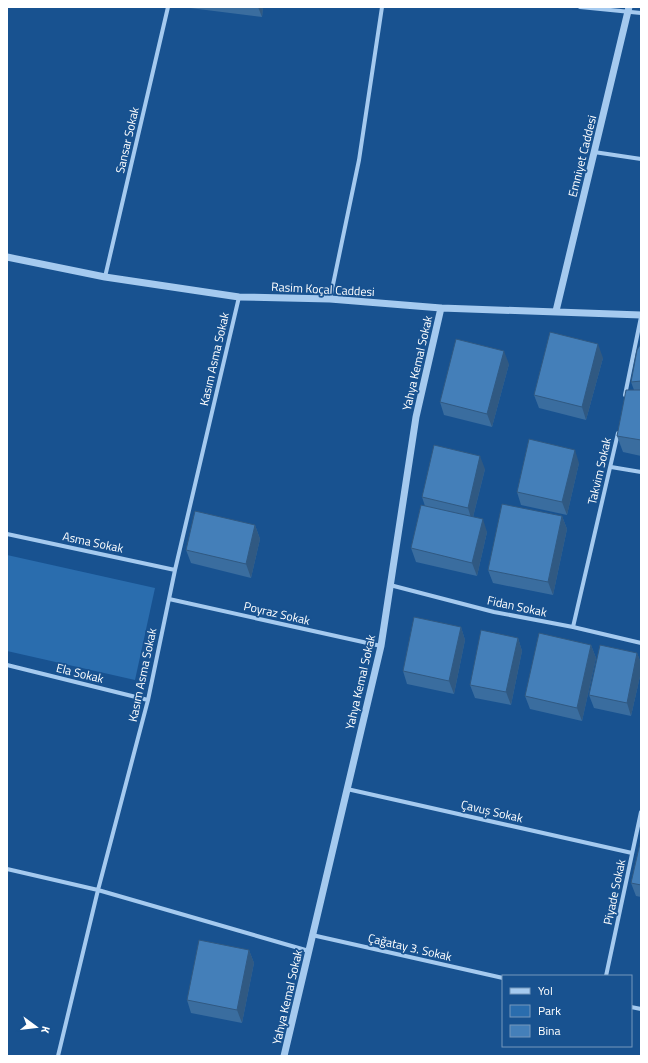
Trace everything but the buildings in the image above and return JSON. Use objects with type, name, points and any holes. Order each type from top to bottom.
[{"type":"street","name":"Sansar Sokak","points":[[106,277],[168,7]]},
{"type":"street","points":[[330,299],[359,160],[382,7]]},
{"type":"street","points":[[580,7],[629,9],[641,14]]},
{"type":"street","name":"Emniyet Caddesi","points":[[556,311],[629,9]]},
{"type":"street","points":[[594,152],[641,159]]},
{"type":"street","name":"Rasim Koçal Caddesi","points":[[7,257],[106,277],[239,297],[330,299],[441,308],[556,311],[641,316]]},
{"type":"street","name":"Kasım Asma Sokak","points":[[58,1056],[98,890],[148,700],[168,598],[239,297]]},
{"type":"street","name":"Yahya Kemal Sokak","points":[[284,1056],[380,646],[416,416],[441,308]]},
{"type":"street","points":[[624,400],[641,316]]},
{"type":"street","name":"Takvim Sokak","points":[[573,627],[611,467],[618,430]]},
{"type":"street","points":[[611,467],[641,472]]},
{"type":"street","name":"Asma Sokak","points":[[7,534],[175,570]]},
{"type":"street","name":"Fidan Sokak","points":[[390,585],[494,612],[573,627],[641,643]]},
{"type":"street","name":"Poyraz Sokak","points":[[168,598],[380,646]]},
{"type":"street","name":"Ela Sokak","points":[[7,665],[148,700]]},
{"type":"street","name":"Çavuş Sokak","points":[[347,789],[632,853]]},
{"type":"street","name":"Piyade Sokak","points":[[606,975],[641,812]]},
{"type":"street","points":[[7,869],[98,890],[309,950]]},
{"type":"street","name":"Çağatay 3. Sokak","points":[[312,935],[502,978]]},
{"type":"green space","points":[[7,555],[155,588],[135,680],[7,651]]}]
